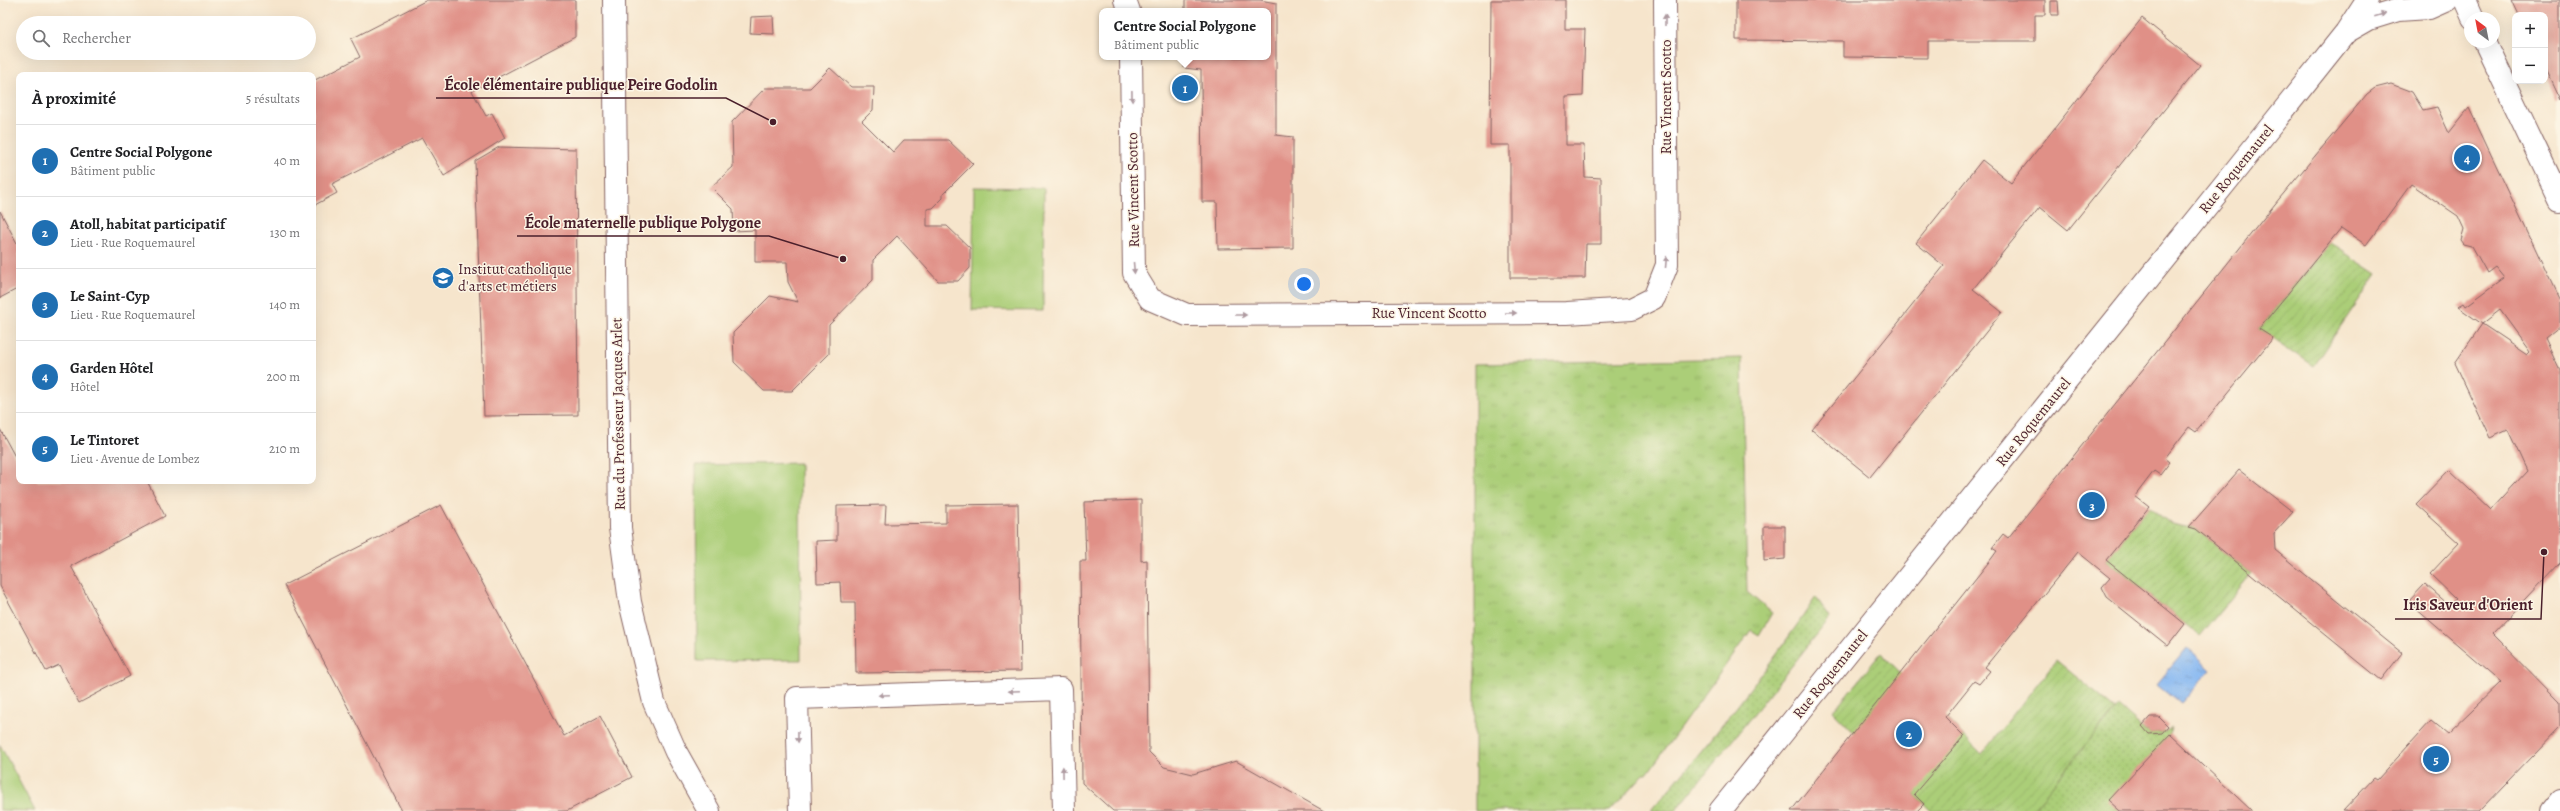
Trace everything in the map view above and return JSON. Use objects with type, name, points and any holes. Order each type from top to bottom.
[{"type":"street","name":"Rue du Professeur Jacques Arlet","points":[[614,0],[620,528],[630,602],[654,702],[676,752],[709,811]]},
{"type":"street","name":"Rue Vincent Scotto","points":[[1132,60],[1134,273],[1150,299],[1186,315],[1567,313],[1632,309],[1654,298],[1667,265],[1665,0]]},
{"type":"street","name":"Rue Roquemaurel","points":[[1720,811],[2346,32],[2367,0]]},
{"type":"street","name":"Rue Roquemaurel","points":[[2346,32],[2369,19],[2398,10],[2430,8],[2447,0]]},
{"type":"street","points":[[2465,0],[2471,12]]},
{"type":"street","points":[[2488,48],[2560,200]]},
{"type":"street","points":[[800,811],[797,698],[1061,689],[1064,811]]},
{"type":"street","points":[[2552,811],[2560,801]]},
{"type":"green space","points":[[974,187],[1044,188],[1043,311],[972,310]]},
{"type":"green space","points":[[2330,243],[2377,274],[2313,366],[2259,329]]},
{"type":"green space","points":[[1742,358],[1747,592],[1772,613],[1759,635],[1751,630],[1647,774],[1644,774],[1610,811],[1475,811],[1475,364]]},
{"type":"green space","points":[[800,463],[801,660],[697,661],[696,465]]},
{"type":"green space","points":[[2149,507],[2171,524],[2196,529],[2251,574],[2200,636],[2106,560]]},
{"type":"green space","points":[[1816,597],[1830,618],[1676,811],[1650,811],[1737,707]]},
{"type":"green space","points":[[1881,653],[1982,754],[2056,660],[2115,709],[2035,807],[2038,811],[1931,811],[1833,711]]},
{"type":"green space","points":[[2118,706],[2149,734],[2162,733],[2172,728],[2170,734],[2109,800],[2120,811],[2038,811],[2034,807]]},
{"type":"green space","points":[[0,745],[35,811],[0,810]]},
{"type":"water","points":[[2187,648],[2211,670],[2181,704],[2157,684]]},
{"type":"building","points":[[427,0],[575,0],[575,37],[472,91],[486,116],[492,113],[505,138],[444,176],[422,138],[332,184],[337,193],[316,204],[316,79],[360,57],[351,39]]},
{"type":"building","points":[[1185,0],[1260,0],[1276,3],[1276,135],[1293,137],[1293,248],[1218,249],[1217,202],[1202,202],[1201,70],[1184,68],[1184,60],[1271,60],[1271,8],[1185,8]]},
{"type":"building","points":[[1491,0],[1565,0],[1565,29],[1585,29],[1583,96],[1566,97],[1566,145],[1584,145],[1585,177],[1601,178],[1601,244],[1586,244],[1585,278],[1510,278],[1510,145],[1490,145]]},
{"type":"building","points":[[1736,0],[2045,0],[2045,15],[2035,15],[2035,41],[1928,41],[1928,58],[1843,57],[1843,41],[1736,40]]},
{"type":"building","points":[[2512,0],[2560,0],[2560,101],[2548,75],[2548,12],[2518,12]]},
{"type":"building","points":[[2051,1],[2058,1],[2059,15],[2051,15]]},
{"type":"building","points":[[773,16],[774,34],[750,33],[751,17]]},
{"type":"building","points":[[2142,18],[2200,65],[2068,230],[2040,207],[1973,289],[2002,312],[1870,477],[1812,430],[1944,266],[1916,243],[1982,160],[2011,183]]},
{"type":"building","points":[[830,68],[851,87],[874,87],[873,110],[862,121],[893,152],[904,140],[948,140],[973,164],[943,194],[943,198],[933,208],[927,209],[927,226],[947,226],[970,248],[970,268],[958,281],[938,281],[897,236],[873,260],[873,280],[829,325],[829,354],[792,391],[764,391],[734,362],[733,333],[770,296],[798,302],[788,282],[787,262],[755,262],[755,230],[734,231],[733,209],[711,187],[733,167],[732,122],[765,88],[810,88]]},
{"type":"building","points":[[2391,84],[2412,92],[2423,110],[2437,107],[2449,133],[2469,108],[2560,301],[2560,327],[2545,339],[2560,371],[2560,563],[2493,634],[2560,702],[2560,727],[2479,811],[2343,811],[2374,778],[2377,780],[2431,721],[2447,734],[2501,682],[2408,602],[2425,584],[2449,605],[2456,599],[2430,574],[2459,543],[2416,504],[2449,470],[2491,510],[2527,471],[2508,430],[2490,438],[2455,363],[2482,324],[2458,307],[2464,303],[2466,306],[2504,278],[2495,267],[2487,273],[2472,246],[2464,244],[2461,240],[2464,229],[2458,216],[2411,184],[2366,245],[2341,228],[2259,329],[2273,338],[2196,432],[2189,427],[2165,458],[2170,462],[2160,475],[2154,471],[2135,496],[2149,507],[2106,560],[2185,624],[2168,646],[2107,597],[2102,587],[2110,578],[2078,552],[1985,667],[1990,671],[1979,684],[1974,681],[1945,717],[1964,736],[1914,794],[1924,804],[1917,811],[1791,811],[1992,558],[1997,551],[1992,548],[2003,534],[2008,538],[2279,199],[2367,94],[2375,88]],"holes":[[[2500,310],[2530,351],[2527,354],[2482,324]]]},
{"type":"building","points":[[499,147],[576,149],[578,415],[484,416],[475,161]]},
{"type":"building","points":[[0,211],[16,241],[16,290],[0,298]]},
{"type":"building","points":[[0,429],[16,458],[16,484],[149,484],[165,516],[71,566],[130,676],[79,703],[59,665],[46,671],[0,586]]},
{"type":"building","points":[[2239,470],[2293,512],[2274,533],[2275,550],[2402,653],[2381,680],[2196,529],[2189,527]]},
{"type":"building","points":[[1141,500],[1141,561],[1147,560],[1149,752],[1164,767],[1193,774],[1236,761],[1324,811],[1113,811],[1082,783],[1080,561],[1086,561],[1084,502]]},
{"type":"building","points":[[1018,504],[1021,671],[856,673],[855,602],[841,602],[840,582],[817,583],[816,541],[837,540],[837,506],[886,505],[885,524],[946,523],[946,505]]},
{"type":"building","points":[[441,505],[564,736],[600,716],[632,777],[567,811],[402,811],[284,585]]},
{"type":"building","points":[[1764,526],[1785,526],[1785,559],[1764,561]]},
{"type":"building","points":[[2150,717],[2159,717],[2168,726],[2162,733],[2149,734],[2142,726]]},
{"type":"building","points":[[2170,734],[2252,811],[2120,811],[2108,800]]},
{"type":"place","name":"Centre Social Polygone","points":[[1185,88]]},
{"type":"place","name":"École élémentaire publique Peire Godolin","points":[[773,122]]},
{"type":"place","name":"Garden Hôtel","points":[[2467,158]]},
{"type":"place","name":"École maternelle publique Polygone","points":[[843,259]]},
{"type":"place","name":"Institut catholique d'arts et métiers","points":[[443,278]]},
{"type":"place","name":"Le Saint-Cyp","points":[[2092,505]]},
{"type":"place","name":"Iris Saveur d'Orient","points":[[2544,552]]},
{"type":"place","name":"Atoll, habitat participatif","points":[[1909,734]]},
{"type":"place","name":"Le Tintoret","points":[[2436,759]]}]
